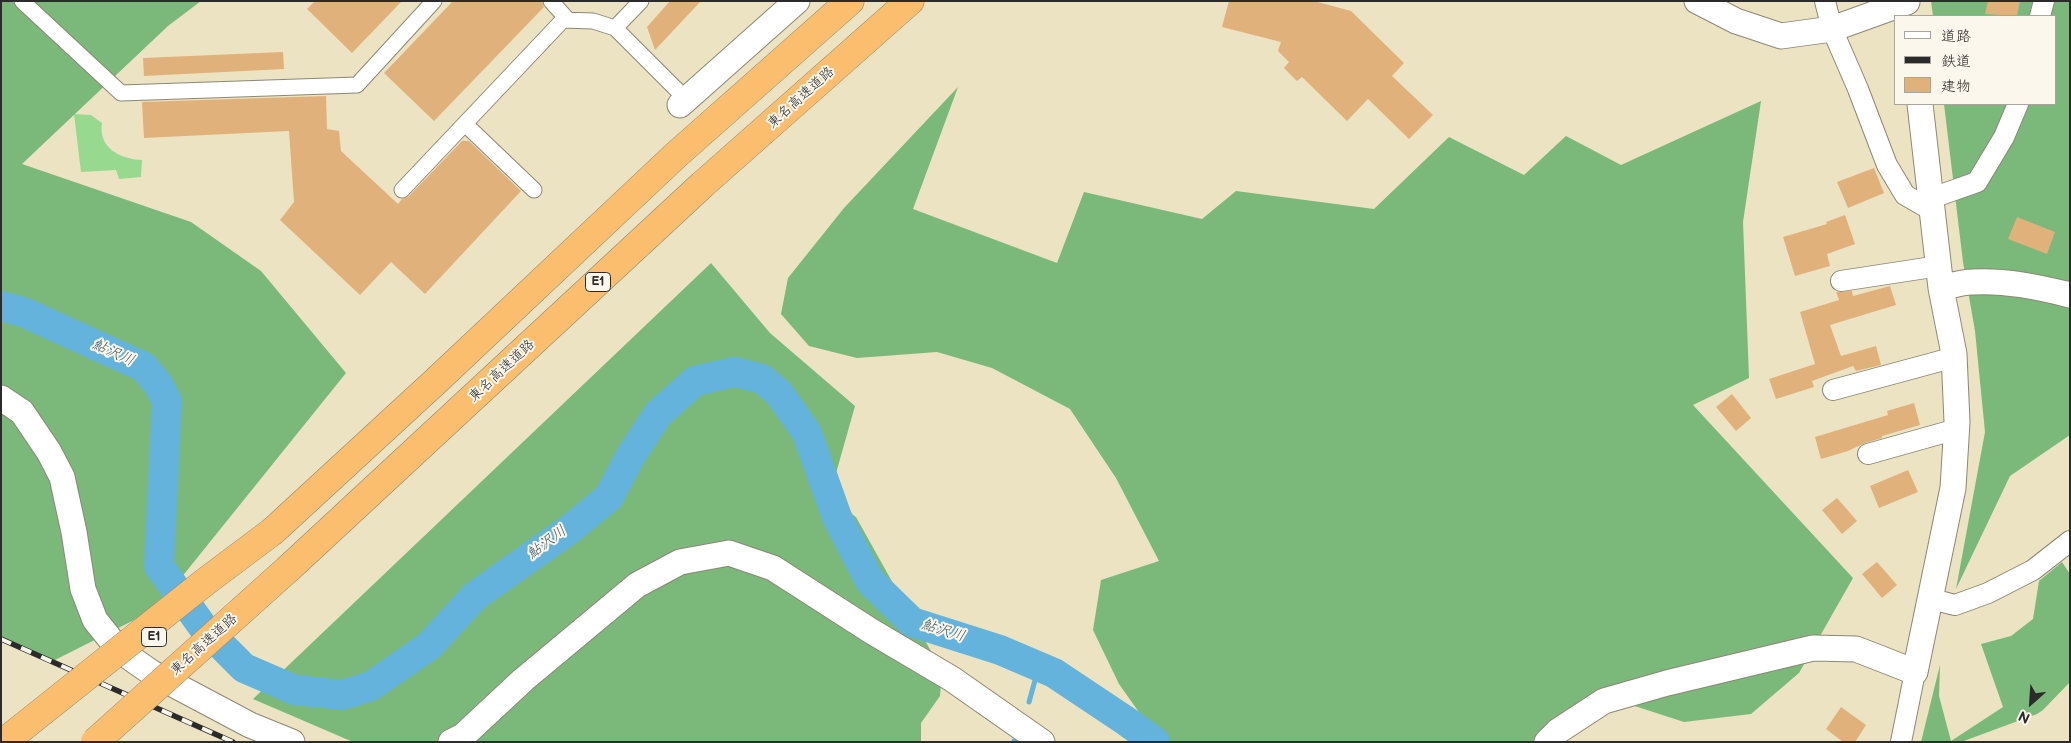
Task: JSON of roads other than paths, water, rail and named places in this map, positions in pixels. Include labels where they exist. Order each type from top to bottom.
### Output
[{"type":"highway","name":"E1","points":[[34,742],[273,531],[436,381],[676,155],[850,1]]},
{"type":"highway","name":"東名高速道路","points":[[95,742],[290,568],[702,185],[910,1]]},
{"type":"highway","points":[[4,742],[205,582],[273,531]]},
{"type":"street","points":[[22,1],[122,93],[357,85],[434,1]]},
{"type":"street","points":[[550,1],[568,20]]},
{"type":"street","points":[[615,28],[641,1]]},
{"type":"street","points":[[402,190],[563,20],[593,21],[615,28],[678,98],[797,1]]},
{"type":"street","points":[[1697,1],[1736,21],[1781,36],[1832,29],[1907,1],[1909,15]]},
{"type":"street","points":[[1825,1],[1832,29],[1858,89],[1887,165],[1905,195],[1933,205],[1977,182],[2004,137],[2018,105]]},
{"type":"street","points":[[2040,15],[2044,1]]},
{"type":"street","points":[[1901,742],[1952,488],[1957,429],[1955,357],[1940,277],[1920,105]]},
{"type":"street","points":[[465,124],[534,190]]},
{"type":"street","points":[[1841,281],[1940,277],[1971,282],[1999,282],[2070,295]]},
{"type":"street","points":[[1833,390],[1955,357]]},
{"type":"street","points":[[1,398],[22,412],[49,452],[62,476],[74,532],[83,589],[95,620],[119,650],[152,673],[250,725],[292,742]]},
{"type":"street","points":[[1868,454],[1957,429]]},
{"type":"street","points":[[1931,599],[1955,605],[1988,594],[2033,570],[2070,542]]},
{"type":"street","points":[[452,742],[463,736],[523,680],[637,585],[680,562],[729,554],[773,568],[871,631],[952,679],[1042,742]]},
{"type":"street","points":[[1548,742],[1558,731],[1604,702],[1667,683],[1813,648],[1856,649],[1915,672]]},
{"type":"waterway","name":"鮎沢川","points":[[1,306],[23,312],[144,367],[158,384],[167,401],[159,566],[203,627],[244,668],[295,690],[343,695],[371,686],[429,646],[475,596],[570,529],[609,497],[630,457],[658,414],[695,381],[735,372],[762,379],[779,393],[807,433],[837,517],[870,581],[912,622],[1000,650],[1054,673],[1155,742]]},
{"type":"waterway","points":[[1029,702],[1039,666]]},
{"type":"railway","points":[[1,639],[233,742]]}]
